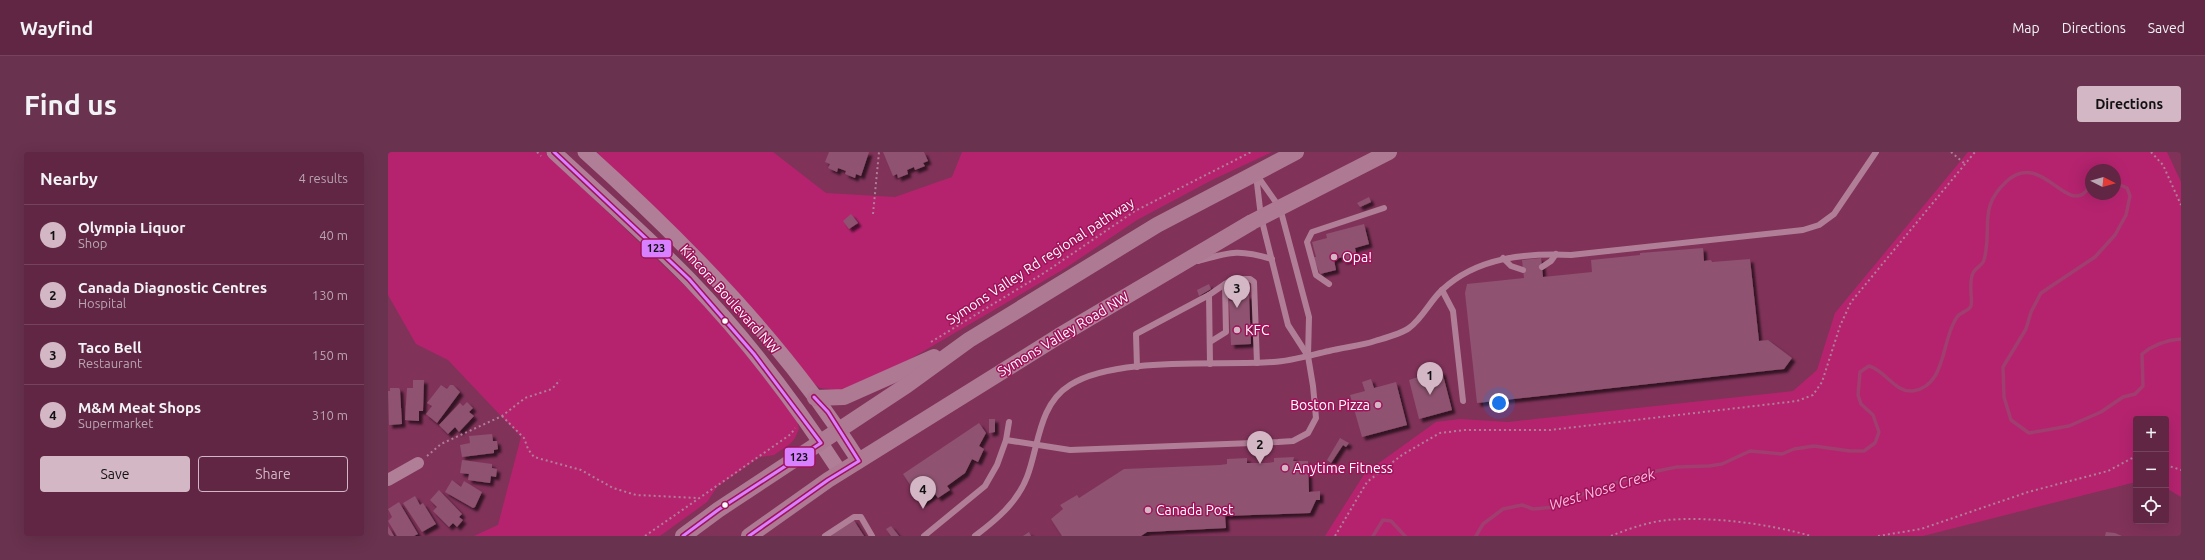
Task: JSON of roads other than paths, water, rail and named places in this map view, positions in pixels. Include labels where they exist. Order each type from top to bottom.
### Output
[{"type":"main road","points":[[683,536],[718,510],[821,443],[969,340],[1157,225],[1296,152]]},
{"type":"main road","name":"Symons Valley Road NW","points":[[749,536],[840,472],[1059,336],[1260,218],[1389,152]]},
{"type":"main road","points":[[815,398],[844,397],[969,340]]},
{"type":"street","name":"Kincora Boulevard NW","points":[[585,152],[665,228],[731,295],[840,430],[859,461]]},
{"type":"street","name":"Kincora Boulevard NW","points":[[548,154],[689,279],[754,354],[821,443],[840,472]]},
{"type":"street","points":[[388,480],[418,463]]},
{"type":"lane","points":[[975,536],[999,517],[1014,501],[1026,478],[1037,444],[1042,421],[1052,401],[1069,385],[1103,371],[1138,367],[1276,362],[1375,341],[1409,328],[1442,290],[1456,278],[1504,258],[1539,254],[1571,255],[1803,230],[1820,224],[1834,214],[1876,152]]},
{"type":"lane","points":[[1006,440],[1070,450],[1293,441],[1308,433],[1316,418],[1308,356],[1309,317],[1280,208],[1256,173]]},
{"type":"lane","points":[[1256,173],[1260,218],[1272,259],[1288,326],[1308,356]]},
{"type":"lane","points":[[1329,284],[1316,275],[1307,242],[1312,232],[1384,208]]},
{"type":"lane","points":[[1176,267],[1232,252],[1250,253],[1272,259]]},
{"type":"lane","points":[[1542,267],[1551,261],[1556,254]]},
{"type":"lane","points":[[1504,258],[1511,266],[1523,270]]},
{"type":"lane","points":[[1138,367],[1136,334],[1209,295],[1233,279],[1250,279],[1254,282],[1257,363]]},
{"type":"lane","points":[[1210,342],[1226,332],[1225,284]]},
{"type":"lane","points":[[1442,290],[1453,311],[1463,401]]},
{"type":"lane","points":[[1209,295],[1210,364]]},
{"type":"lane","points":[[924,536],[985,486],[997,465],[1006,440],[1009,422]]},
{"type":"lane","points":[[825,536],[854,517],[861,517],[872,536]]},
{"type":"waterway","name":"West Nose Creek","points":[[1476,536],[1483,524],[1503,509],[1522,505],[1533,509],[1555,507],[1564,501],[1586,493],[1636,476],[1657,471],[1677,467],[1722,464],[1750,451],[1782,454],[1794,449],[1814,446],[1850,451],[1864,451],[1875,443],[1879,432],[1873,415],[1861,404],[1858,395],[1860,372],[1869,366],[1875,368],[1895,385],[1907,391],[1913,391],[1924,387],[1932,380],[1938,371],[1952,326],[1958,315],[1968,310],[1971,306],[1972,277],[1974,271],[1984,260],[1989,209],[1992,200],[1998,191],[2007,181],[2019,174],[2030,173],[2040,176],[2067,193],[2075,196],[2085,192]]},
{"type":"waterway","name":"West Nose Creek","points":[[2121,186],[2127,188],[2130,196],[2126,215],[2115,235],[2095,257],[2041,293],[2031,312],[2026,329],[2003,367],[2004,397],[2011,420],[2029,433],[2069,426],[2101,412],[2123,397],[2135,394],[2143,386],[2142,354],[2160,344],[2171,340],[2181,339]]},
{"type":"waterway","name":"West Nose Creek","points":[[1373,536],[1383,520],[1391,521],[1405,536]]},
{"type":"place","name":"Opa!","points":[[1334,257]]},
{"type":"place","name":"Taco Bell","points":[[1237,308]]},
{"type":"place","name":"KFC","points":[[1237,330]]},
{"type":"place","name":"Olympia Liquor","points":[[1430,395]]},
{"type":"place","name":"Boston Pizza","points":[[1378,405]]},
{"type":"place","name":"Canada Diagnostic Centres","points":[[1260,464]]},
{"type":"place","name":"Anytime Fitness","points":[[1285,468]]},
{"type":"place","name":"M&M Meat Shops","points":[[923,509]]},
{"type":"place","name":"Canada Post","points":[[1148,510]]}]
